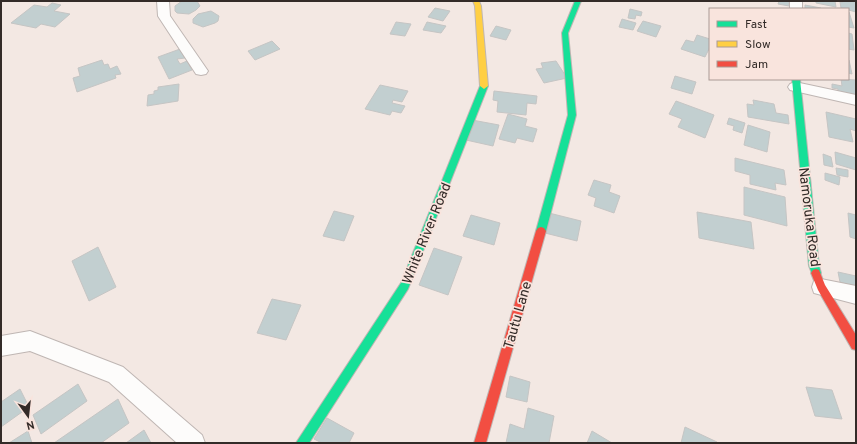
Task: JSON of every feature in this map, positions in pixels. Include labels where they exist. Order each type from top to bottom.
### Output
[{"type":"street","points":[[163,1],[164,16],[201,71]]},
{"type":"street","name":"White River Road","points":[[302,443],[405,286],[485,84],[478,6],[476,1]]},
{"type":"street","name":"Tautu Lane","points":[[480,443],[554,186],[572,115],[565,33],[578,1]]},
{"type":"street","points":[[796,83],[856,100]]},
{"type":"street","name":"Namoruka Road","points":[[796,83],[813,256],[821,287],[856,345]]},
{"type":"street","points":[[821,287],[856,296]]},
{"type":"street","points":[[1,346],[30,340],[116,374],[194,443]]},
{"type":"building","points":[[182,1],[197,1],[200,6],[189,14],[177,13],[175,11],[175,6]]},
{"type":"building","points":[[779,1],[789,1],[789,6],[778,4]]},
{"type":"building","points":[[816,1],[835,1],[836,7],[816,3]]},
{"type":"building","points":[[856,1],[856,12],[849,10],[849,8],[841,8],[840,2]]},
{"type":"building","points":[[52,3],[61,5],[54,11],[70,14],[55,27],[41,24],[36,28],[11,23],[34,5],[47,7]]},
{"type":"building","points":[[805,5],[821,8],[805,8]]},
{"type":"building","points":[[435,8],[450,11],[443,21],[428,17]]},
{"type":"building","points":[[630,9],[642,12],[641,16],[636,15],[635,19],[628,18]]},
{"type":"building","points":[[211,11],[219,16],[218,21],[203,27],[193,23],[193,19],[198,14]]},
{"type":"building","points":[[849,12],[854,28],[849,27]]},
{"type":"building","points":[[622,19],[636,23],[633,30],[619,27]]},
{"type":"building","points":[[643,21],[661,26],[656,37],[637,31]]},
{"type":"building","points":[[396,22],[411,24],[405,36],[390,34]]},
{"type":"building","points":[[427,22],[446,26],[441,33],[423,30]]},
{"type":"building","points":[[496,26],[511,30],[506,40],[490,36]]},
{"type":"building","points":[[849,33],[852,34],[854,50],[849,49]]},
{"type":"building","points":[[697,35],[709,39],[709,49],[705,57],[681,49],[686,40],[694,42]]},
{"type":"building","points":[[272,41],[280,49],[255,60],[248,51]]},
{"type":"building","points":[[180,49],[185,58],[177,59],[180,64],[187,61],[192,70],[169,79],[158,57]]},
{"type":"building","points":[[102,60],[104,65],[108,64],[110,69],[117,66],[121,74],[115,75],[116,78],[77,92],[73,78],[80,76],[78,68]]},
{"type":"building","points":[[849,60],[852,74],[849,73]]},
{"type":"building","points":[[556,61],[567,78],[544,83],[536,69],[543,68],[541,63]]},
{"type":"building","points":[[675,76],[696,82],[692,94],[671,88]]},
{"type":"building","points":[[841,80],[856,80],[856,96],[838,92],[838,89],[832,88],[832,84],[842,86]]},
{"type":"building","points":[[179,84],[178,101],[147,106],[148,95],[154,94],[154,91],[158,90],[158,87]]},
{"type":"building","points":[[380,85],[408,91],[402,102],[393,100],[392,103],[405,106],[401,113],[392,111],[390,115],[365,109]]},
{"type":"building","points":[[494,91],[537,96],[536,104],[527,103],[526,115],[497,112],[498,101],[493,100]]},
{"type":"building","points":[[753,100],[774,104],[776,113],[788,115],[789,124],[748,117],[747,104],[754,105]]},
{"type":"building","points":[[676,101],[714,115],[705,138],[678,127],[682,119],[669,114]]},
{"type":"building","points":[[826,112],[856,119],[856,131],[850,129],[853,142],[829,137]]},
{"type":"building","points":[[508,114],[527,119],[525,126],[537,129],[533,142],[517,138],[515,143],[499,139]]},
{"type":"building","points":[[729,118],[745,123],[742,133],[733,130],[734,126],[727,124]]},
{"type":"building","points":[[472,120],[499,125],[493,146],[466,140]]},
{"type":"building","points":[[748,125],[770,132],[767,152],[744,145]]},
{"type":"building","points":[[835,152],[856,158],[856,170],[836,164]]},
{"type":"building","points":[[823,154],[831,157],[833,167],[824,165]]},
{"type":"building","points":[[735,158],[784,170],[786,185],[775,183],[776,190],[750,184],[750,175],[735,171]]},
{"type":"building","points":[[836,168],[848,170],[848,177],[837,175]]},
{"type":"building","points":[[825,173],[840,177],[839,185],[825,180]]},
{"type":"building","points":[[594,180],[611,185],[609,192],[620,196],[614,213],[594,206],[596,198],[588,195]]},
{"type":"building","points":[[744,187],[785,197],[787,226],[744,215]]},
{"type":"building","points":[[334,211],[354,216],[344,241],[323,236]]},
{"type":"building","points":[[697,212],[751,222],[754,249],[699,238]]},
{"type":"building","points":[[549,213],[581,221],[577,241],[545,233]]},
{"type":"building","points":[[848,213],[856,215],[856,239],[850,237]]},
{"type":"building","points":[[471,215],[500,223],[494,245],[463,236]]},
{"type":"building","points":[[98,247],[116,287],[89,301],[72,261]]},
{"type":"building","points":[[434,248],[462,257],[448,295],[419,285]]},
{"type":"building","points":[[838,272],[856,276],[856,299],[852,286],[840,282]]},
{"type":"building","points":[[272,299],[301,305],[286,340],[257,333]]},
{"type":"building","points":[[510,376],[530,382],[527,402],[506,397]]},
{"type":"building","points":[[78,384],[87,401],[41,434],[33,415]]},
{"type":"building","points":[[806,387],[832,390],[842,419],[815,416]]},
{"type":"building","points":[[20,389],[29,407],[1,427],[1,402]]},
{"type":"building","points":[[118,399],[129,423],[101,443],[54,443]]},
{"type":"building","points":[[528,408],[554,416],[549,443],[506,443],[510,424],[524,429]]},
{"type":"building","points":[[327,418],[354,433],[349,443],[322,443],[314,439]]},
{"type":"building","points":[[685,427],[717,442],[717,443],[681,443]]},
{"type":"building","points":[[144,430],[151,443],[126,443]]},
{"type":"building","points":[[28,431],[32,443],[9,443]]},
{"type":"building","points":[[592,431],[612,443],[587,443]]},
{"type":"traffic: fast","points":[[541,231],[572,115],[565,33],[578,1]]},
{"type":"traffic: fast","points":[[796,80],[814,266],[816,273]]},
{"type":"traffic: fast","points":[[302,443],[405,286],[484,86]]},
{"type":"traffic: slow","points":[[476,1],[478,6],[484,86]]},
{"type":"traffic: jam","points":[[480,443],[541,231]]},
{"type":"traffic: jam","points":[[816,273],[821,287],[856,345]]}]
